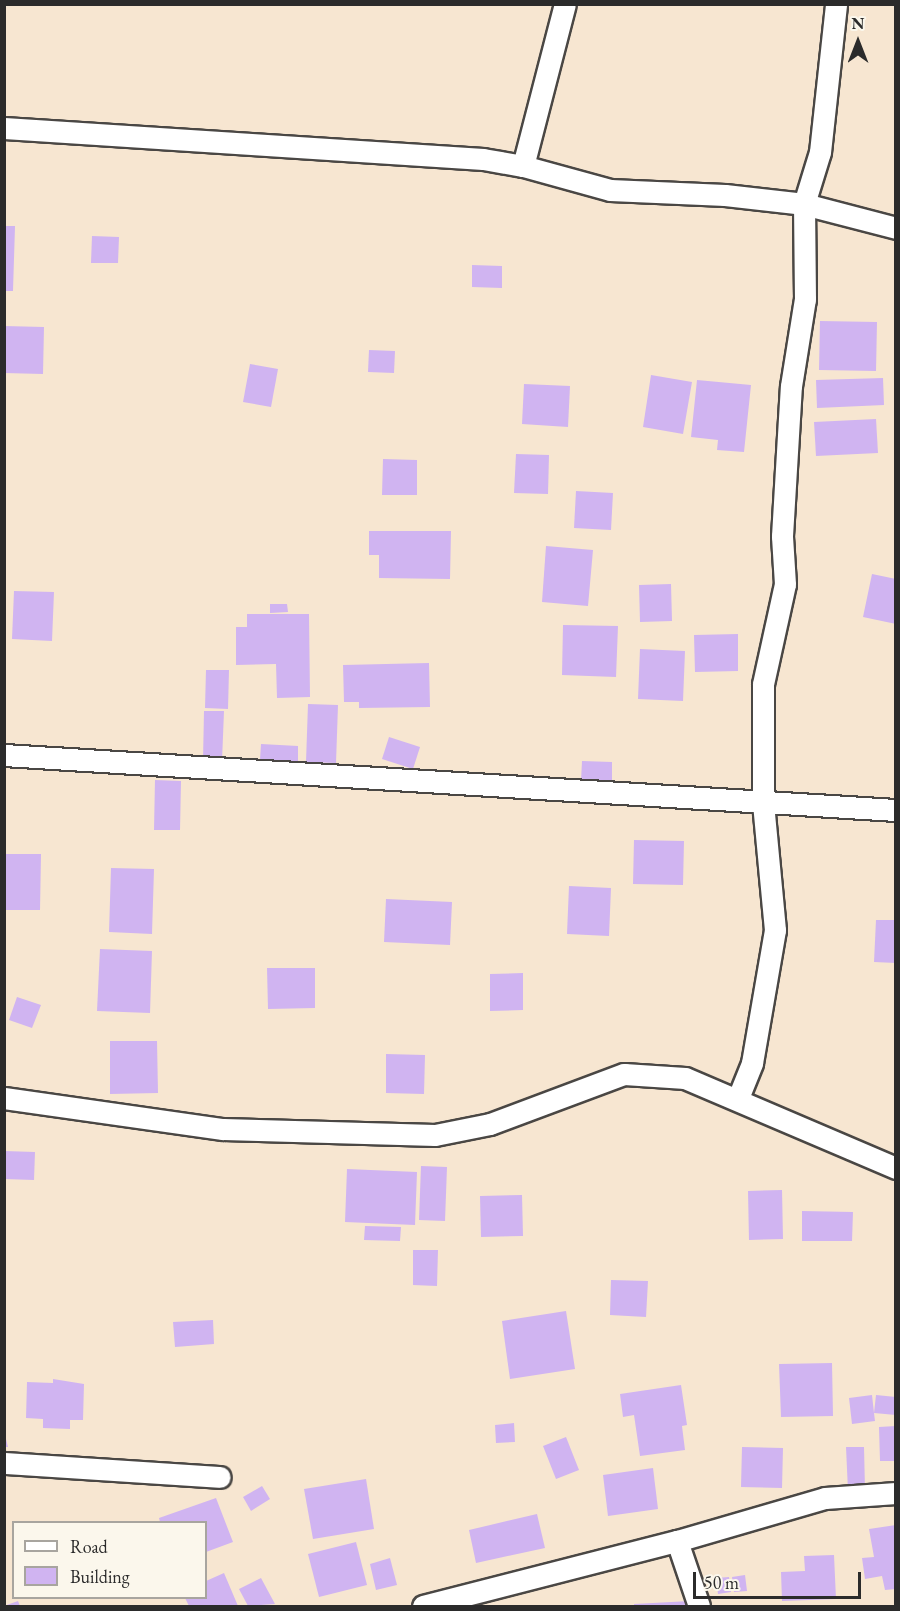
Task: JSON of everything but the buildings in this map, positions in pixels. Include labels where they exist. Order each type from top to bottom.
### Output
[{"type":"street","points":[[523,166],[565,4]]},
{"type":"street","points":[[738,1098],[752,1063],[775,930],[763,803],[764,684],[785,584],[782,536],[790,386],[805,299],[804,204],[820,152],[836,4]]},
{"type":"street","points":[[4,128],[483,159],[523,166],[610,190],[725,195],[804,204],[896,228]]},
{"type":"street","points":[[4,755],[896,810]]},
{"type":"street","points":[[4,1098],[223,1129],[435,1135],[490,1124],[624,1074],[685,1078],[738,1098],[896,1168]]},
{"type":"street","points":[[4,1463],[220,1477]]},
{"type":"street","points":[[423,1606],[677,1541],[825,1498],[896,1493]]},
{"type":"street","points":[[677,1541],[699,1606]]}]
